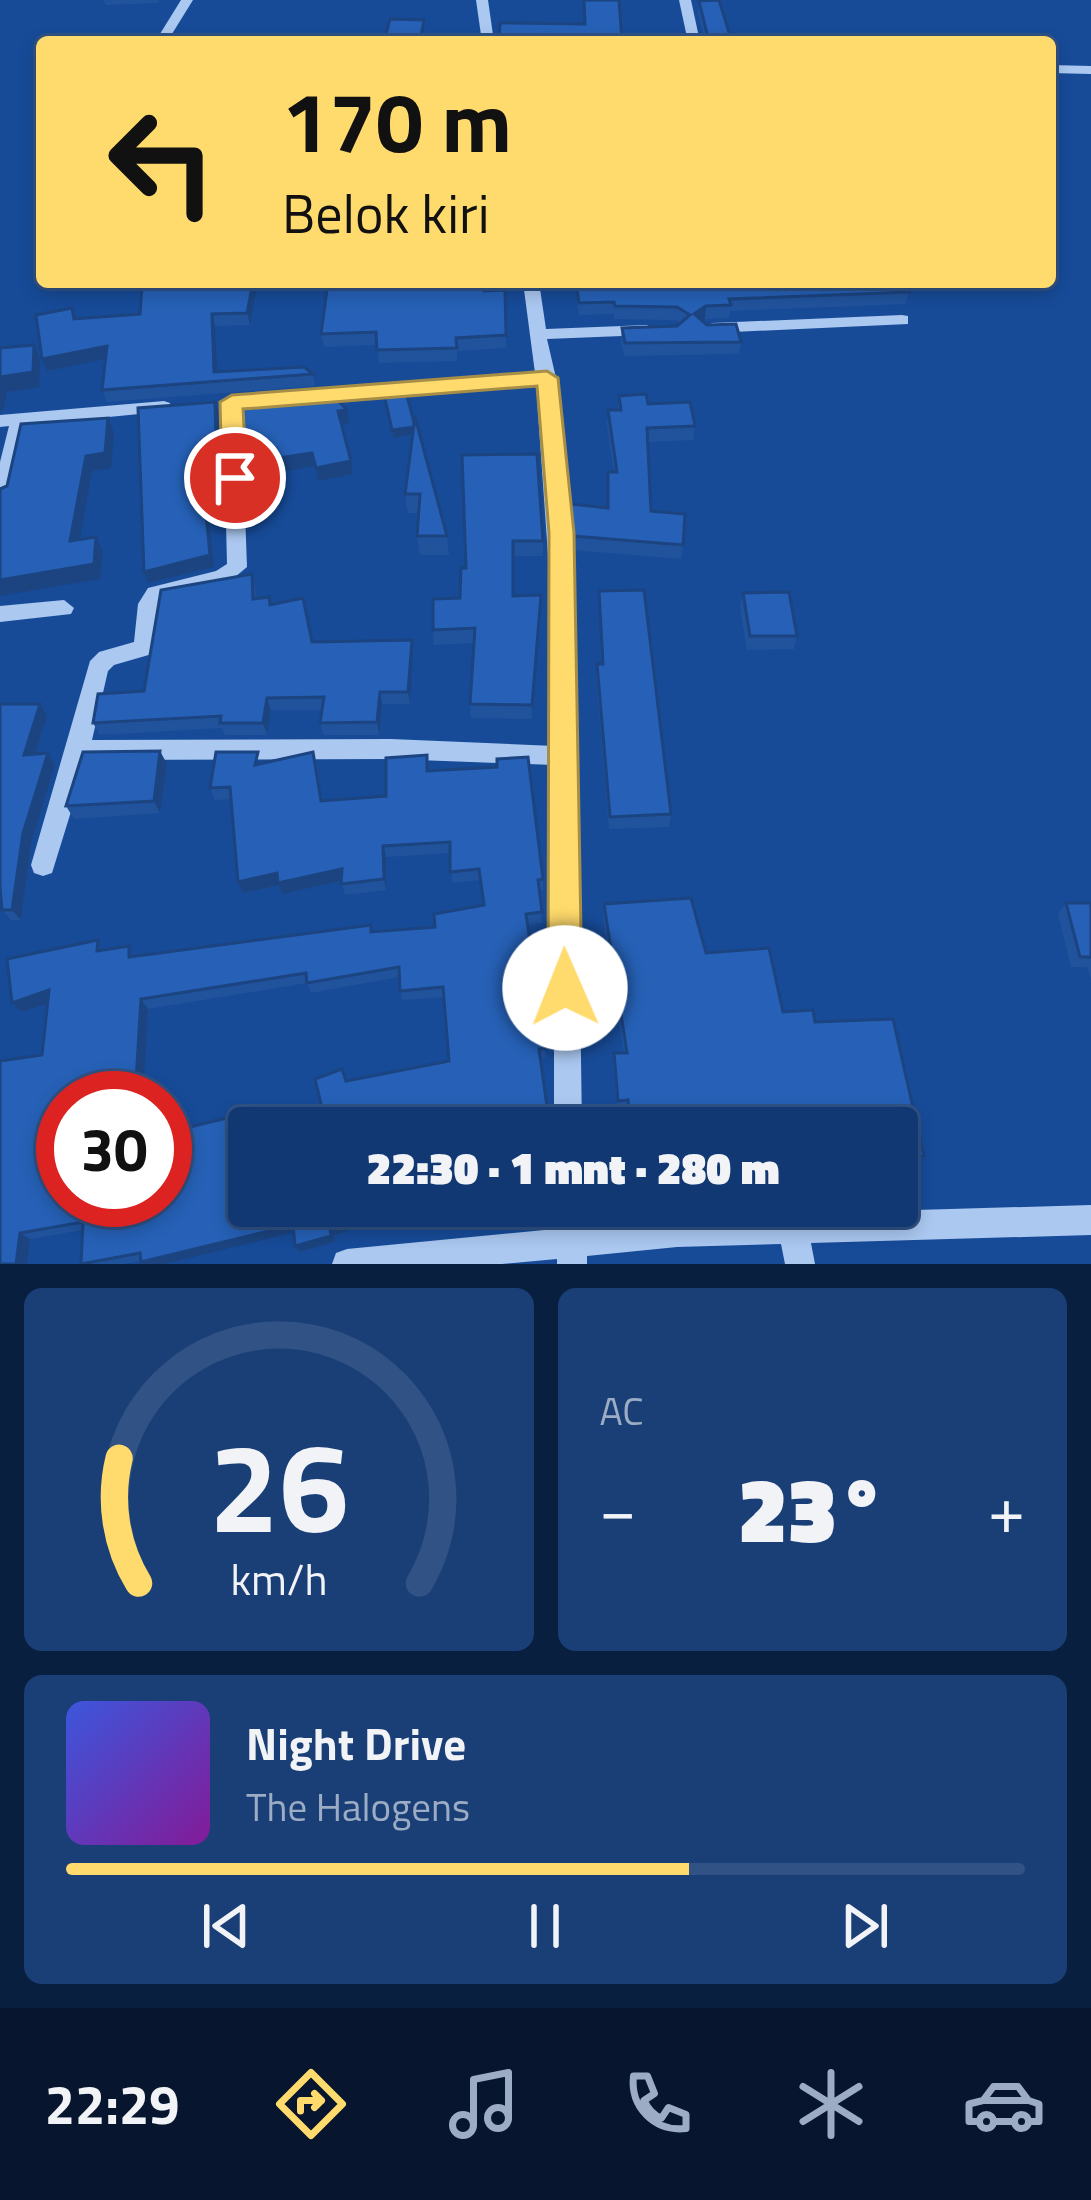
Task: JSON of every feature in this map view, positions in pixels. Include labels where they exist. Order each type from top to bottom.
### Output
[{"type":"street","points":[[165,36],[187,0]]},
{"type":"street","points":[[482,0],[487,36]]},
{"type":"street","points":[[685,0],[693,36]]},
{"type":"street","points":[[1056,70],[1091,70]]},
{"type":"street","points":[[532,288],[547,378],[562,533],[568,1107]]},
{"type":"street","points":[[705,328],[902,320]]},
{"type":"street","points":[[539,334],[676,329]]},
{"type":"street","points":[[277,399],[547,378]]},
{"type":"street","points":[[43,865],[98,667],[107,658],[144,648],[148,604],[155,593],[221,577],[237,567],[231,402]]},
{"type":"street","points":[[0,500],[10,420],[184,406]]},
{"type":"street","points":[[0,614],[64,608]]},
{"type":"street","points":[[78,750],[391,749],[561,756]]},
{"type":"street","points":[[347,1264],[571,1252],[793,1228],[1091,1220]]},
{"type":"street","points":[[793,1228],[800,1264]]},
{"type":"building","points":[[584,0],[619,0],[622,36],[499,36],[500,23],[585,24]]},
{"type":"building","points":[[719,0],[730,36],[708,36],[699,1]]},
{"type":"building","points":[[390,19],[424,20],[421,36],[386,36]]},
{"type":"building","points":[[142,288],[252,288],[247,313],[212,314],[214,372],[304,367],[313,374],[102,390],[107,346],[42,359],[36,315],[72,308],[74,319],[140,314]]},
{"type":"building","points":[[327,288],[505,290],[506,335],[456,338],[457,348],[377,350],[376,332],[321,334]]},
{"type":"building","points":[[577,288],[907,288],[909,292],[729,299],[731,305],[706,306],[694,314],[707,325],[736,324],[741,342],[625,343],[622,328],[677,326],[690,315],[677,307],[579,303]]},
{"type":"building","points":[[34,345],[33,372],[0,377],[0,348]]},
{"type":"building","points":[[330,392],[347,410],[338,411],[351,461],[316,468],[312,453],[253,462],[254,472],[245,474],[242,399]]},
{"type":"building","points":[[406,392],[414,427],[392,430],[384,394]]},
{"type":"building","points":[[646,394],[648,404],[690,402],[695,426],[647,428],[651,511],[685,514],[683,545],[573,536],[571,504],[608,508],[608,472],[617,472],[608,410],[621,410],[619,396]]},
{"type":"building","points":[[215,402],[217,480],[203,482],[210,555],[144,572],[138,408]]},
{"type":"building","points":[[415,417],[447,536],[417,536],[420,494],[405,494]]},
{"type":"building","points":[[108,418],[105,453],[86,456],[70,541],[96,537],[94,564],[0,580],[0,489],[7,486],[21,424]]},
{"type":"building","points":[[537,454],[543,541],[513,541],[513,596],[541,595],[532,705],[470,704],[475,628],[433,630],[433,599],[460,598],[461,568],[466,568],[462,455]]},
{"type":"building","points":[[252,574],[253,599],[269,597],[270,605],[303,598],[312,642],[412,640],[408,692],[380,692],[377,722],[320,723],[324,697],[267,698],[263,723],[220,723],[221,716],[93,723],[98,694],[144,691],[161,590]]},
{"type":"building","points":[[644,590],[671,814],[610,817],[597,664],[603,664],[599,591]]},
{"type":"building","points":[[789,592],[797,636],[750,636],[743,593]]},
{"type":"building","points":[[0,704],[40,704],[24,755],[48,753],[23,833],[12,910],[2,910],[0,886]]},
{"type":"building","points":[[160,751],[154,801],[66,806],[83,752]]},
{"type":"building","points":[[216,752],[258,752],[255,765],[313,752],[321,801],[386,796],[386,758],[427,755],[427,771],[497,767],[497,759],[528,757],[543,879],[538,880],[542,912],[526,914],[546,1048],[539,1049],[547,1107],[322,1107],[315,1079],[342,1069],[346,1081],[449,1061],[443,987],[400,991],[399,967],[307,983],[306,973],[141,999],[137,1071],[36,1071],[36,1227],[54,1227],[20,1233],[16,1264],[0,1264],[0,1061],[42,1055],[49,990],[12,1003],[7,959],[98,940],[97,951],[129,946],[129,957],[371,925],[371,932],[435,927],[434,914],[484,905],[479,869],[450,872],[450,842],[383,846],[384,879],[341,884],[342,869],[278,883],[277,873],[238,882],[230,787],[210,788]]},
{"type":"building","points":[[691,898],[706,953],[769,948],[783,1012],[813,1010],[815,1022],[893,1019],[913,1107],[629,1107],[628,1100],[618,1101],[614,1053],[627,1053],[604,904]]},
{"type":"building","points":[[1066,903],[1091,903],[1091,957],[1080,957]]},
{"type":"building","points":[[228,1118],[228,1227],[285,1227],[141,1262],[140,1253],[81,1264],[83,1227],[192,1227],[192,1126]]},
{"type":"building","points":[[293,1227],[333,1227],[331,1236],[295,1246]]},
{"type":"route","points":[[235,478],[232,402],[547,378],[562,533],[565,988]]}]
